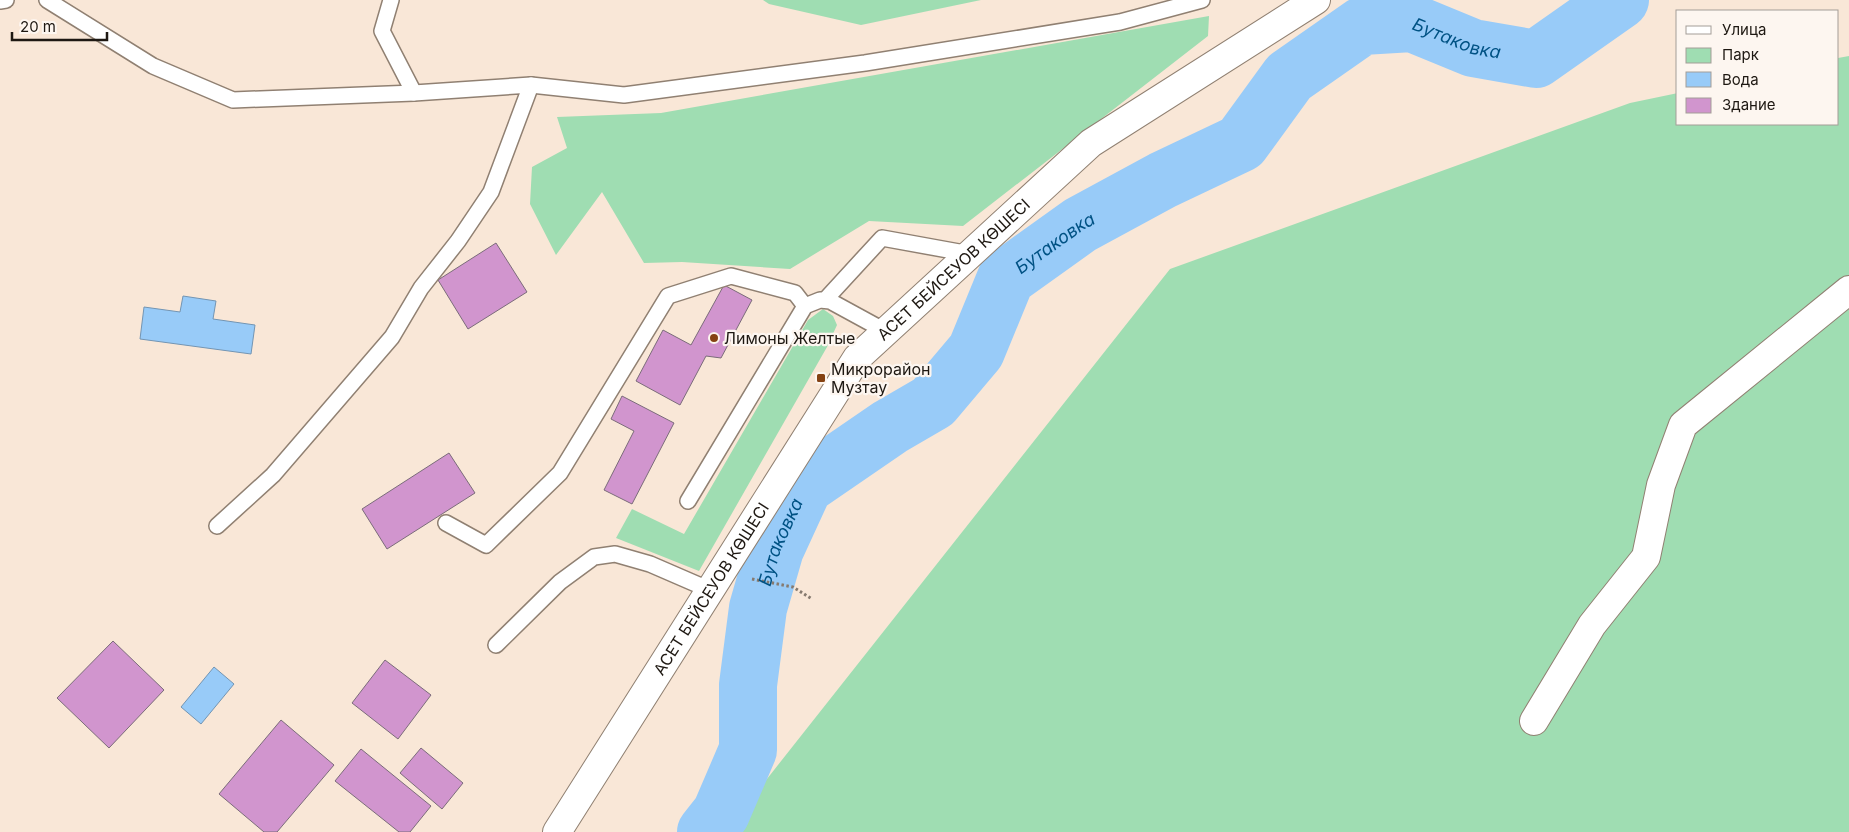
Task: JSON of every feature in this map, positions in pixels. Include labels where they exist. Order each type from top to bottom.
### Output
[{"type":"street","name":"АСЕТ БЕЙСЕУОВ КӨШЕСІ","points":[[557,832],[857,358],[1091,143],[1316,0]]},
{"type":"street","points":[[1534,721],[1592,625],[1646,557],[1661,485],[1683,425],[1849,290]]},
{"type":"lane","points":[[0,1],[6,0]]},
{"type":"lane","points":[[47,0],[153,66],[233,100],[414,93],[531,85],[624,94],[865,63],[1120,22],[1202,0]]},
{"type":"lane","points":[[391,0],[382,31],[414,93]]},
{"type":"lane","points":[[218,526],[273,475],[392,337],[421,288],[458,241],[491,192],[531,85]]},
{"type":"lane","points":[[825,300],[882,238],[970,254]]},
{"type":"lane","points":[[446,523],[486,545],[560,473],[668,296],[730,276],[795,293],[805,306]]},
{"type":"lane","points":[[688,500],[805,306],[820,300],[830,301],[885,331]]},
{"type":"lane","points":[[496,645],[560,582],[594,557],[615,554],[650,564],[710,590]]},
{"type":"path","points":[[746,578],[793,587],[812,598]]},
{"type":"green space","points":[[763,0],[981,0],[861,25],[769,4]]},
{"type":"green space","points":[[1209,16],[1208,36],[963,226],[869,221],[790,269],[682,262],[644,263],[602,192],[556,255],[530,204],[532,167],[567,148],[557,117],[661,113]]},
{"type":"green space","points":[[1849,56],[1849,832],[725,832],[1170,269],[1630,103],[1676,93],[1676,125],[1839,125],[1839,58]]},
{"type":"green space","points":[[823,309],[833,316],[837,325],[827,347],[699,571],[616,538],[632,509],[684,534],[808,320]]},
{"type":"water","points":[[183,296],[216,301],[213,319],[255,325],[251,354],[140,339],[144,307],[180,312]]},
{"type":"water","points":[[214,667],[234,684],[201,724],[181,707]]},
{"type":"building","points":[[496,243],[527,292],[468,329],[438,280]]},
{"type":"building","name":"Лимоны Желтые","points":[[724,285],[752,300],[721,358],[706,356],[680,405],[636,381],[663,330],[691,345]]},
{"type":"building","points":[[622,396],[674,423],[632,504],[604,490],[634,431],[611,419]]},
{"type":"building","points":[[449,453],[475,493],[387,549],[362,509]]},
{"type":"building","points":[[113,641],[164,690],[109,748],[57,698]]},
{"type":"building","points":[[385,660],[431,695],[398,739],[352,703]]},
{"type":"building","points":[[281,720],[334,765],[277,832],[264,832],[219,794]]},
{"type":"building","points":[[421,748],[463,783],[442,809],[400,773]]},
{"type":"building","points":[[361,749],[431,806],[410,832],[399,832],[335,781]]},
{"type":"waterway","name":"Бутаковка","points":[[706,832],[721,813],[748,750],[748,685],[758,608],[775,549],[804,486],[890,427],[933,402],[976,351],[1006,278],[1080,225],[1163,180],[1241,143],[1289,77],[1362,26],[1412,23],[1473,48],[1536,59],[1620,0]]},
{"type":"place","name":"Лимоны Желтые","points":[[714,338]]},
{"type":"place","name":"Микрорайон Музтау","points":[[821,378]]}]
